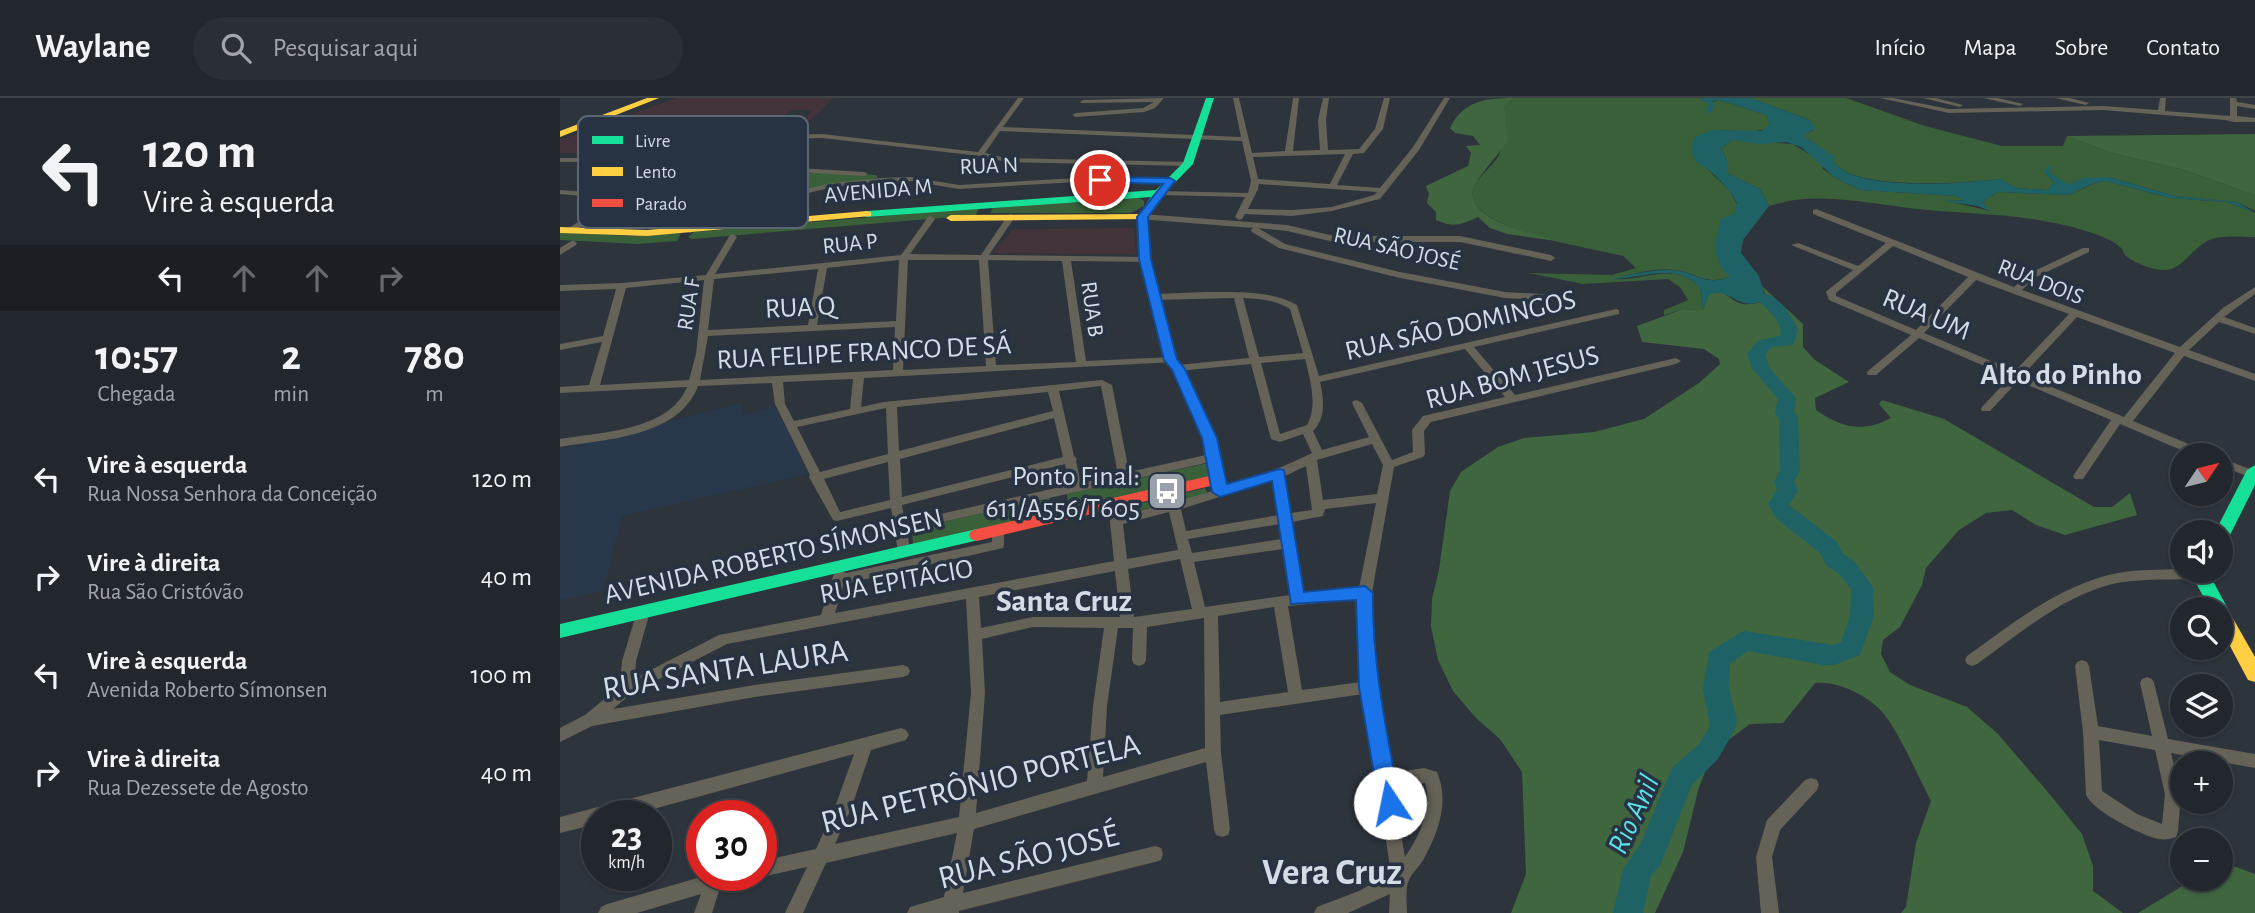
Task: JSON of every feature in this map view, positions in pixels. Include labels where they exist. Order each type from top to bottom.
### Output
[{"type":"street","points":[[592,116],[641,98]]},
{"type":"street","points":[[608,116],[655,98]]},
{"type":"street","points":[[980,154],[1021,98]]},
{"type":"street","points":[[1210,98],[1199,138],[1188,164],[1154,201],[1145,259],[1175,364],[1203,421],[1215,457],[1219,486]]},
{"type":"street","points":[[1234,226],[1255,181],[1237,98]]},
{"type":"street","points":[[1289,152],[1296,98]]},
{"type":"street","points":[[1324,151],[1322,120],[1326,98]]},
{"type":"street","points":[[1248,155],[1364,150],[1379,129],[1387,98]]},
{"type":"street","points":[[1242,211],[1292,213],[1332,209],[1377,197],[1380,190],[1405,163],[1447,98]]},
{"type":"street","points":[[1926,98],[1960,105]]},
{"type":"street","points":[[1986,98],[2028,105]]},
{"type":"street","points":[[2058,98],[2234,120],[2255,120]]},
{"type":"street","points":[[2162,110],[2163,98]]},
{"type":"street","points":[[1063,132],[1083,100],[1160,99]]},
{"type":"street","points":[[1076,115],[1144,110],[1160,99]]},
{"type":"street","points":[[1889,99],[1960,105],[2096,102]]},
{"type":"street","points":[[2234,120],[2233,100],[2255,107]]},
{"type":"street","points":[[560,128],[578,121]]},
{"type":"street","points":[[560,134],[578,127]]},
{"type":"street","points":[[998,129],[1244,139]]},
{"type":"street","points":[[808,136],[980,154],[997,159],[1188,164]]},
{"type":"street","points":[[1332,187],[1350,152]]},
{"type":"street","points":[[560,160],[578,160]]},
{"type":"street","points":[[1077,180],[1086,163]]},
{"type":"street","points":[[808,171],[878,174],[880,180]]},
{"type":"street","name":"RUA N","points":[[808,191],[833,185],[880,180],[911,179],[959,187],[1077,180],[1154,201]]},
{"type":"street","points":[[1255,181],[1380,190]]},
{"type":"street","points":[[1045,200],[1052,182]]},
{"type":"street","name":"RUA N","points":[[560,192],[578,193]]},
{"type":"street","name":"AVENIDA M","points":[[687,236],[733,237],[930,219],[1045,200],[1126,195],[1154,201]]},
{"type":"street","points":[[1154,201],[1250,195]]},
{"type":"street","points":[[1154,201],[1234,226],[1287,228],[1334,239],[1460,239],[1551,258]]},
{"type":"street","name":"AVENIDA M","points":[[808,221],[978,210],[1011,217],[1122,217],[1154,201]]},
{"type":"street","name":"RUA DOIS","points":[[1816,212],[1890,244],[2074,314],[2255,378]]},
{"type":"street","points":[[991,368],[983,258],[1011,217]]},
{"type":"street","points":[[898,373],[904,257],[930,219]]},
{"type":"street","points":[[564,240],[580,228]]},
{"type":"street","points":[[687,236],[694,228]]},
{"type":"street","name":"AVENIDA M","points":[[564,240],[636,246],[730,228]]},
{"type":"street","name":"RUA SÃO JOSÉ","points":[[1248,228],[1263,232],[1282,246],[1400,275],[1505,295],[1542,297]]},
{"type":"street","name":"RUA F","points":[[695,383],[709,276],[733,237]]},
{"type":"street","points":[[1317,254],[1334,239]]},
{"type":"street","points":[[1795,245],[1856,268],[1890,244]]},
{"type":"street","points":[[2015,291],[2033,275],[2086,250]]},
{"type":"street","name":"RUA P","points":[[560,288],[622,286],[904,257],[1145,259]]},
{"type":"street","name":"RUA B","points":[[1066,259],[1081,363]]},
{"type":"street","points":[[812,328],[823,265]]},
{"type":"street","name":"RUA UM","points":[[1856,268],[1831,292],[1832,298],[1837,302],[2174,443]]},
{"type":"street","points":[[1872,373],[1916,336],[1974,276]]},
{"type":"street","points":[[594,388],[622,286]]},
{"type":"street","points":[[2078,476],[2181,352],[2226,310],[2255,290]]},
{"type":"street","points":[[1155,297],[1238,296],[1274,298],[1289,302],[1294,307],[1309,356],[1319,412],[1315,424],[1307,430],[1280,438],[1275,436],[1238,296]]},
{"type":"street","name":"RUA SÃO DOMINGOS","points":[[1314,380],[1616,312]]},
{"type":"street","points":[[1986,409],[2074,314]]},
{"type":"street","points":[[2218,318],[2255,331]]},
{"type":"street","name":"RUA Q","points":[[702,333],[900,324]]},
{"type":"street","points":[[560,347],[607,338]]},
{"type":"street","points":[[1469,347],[1511,398]]},
{"type":"street","name":"RUA FELIPE FRANCO DE SÁ","points":[[560,390],[1081,363],[1175,364],[1309,356]]},
{"type":"street","name":"RUA BOM JESUS","points":[[1389,465],[1419,454],[1418,430],[1427,419],[1676,361]]},
{"type":"street","points":[[855,411],[859,376]]},
{"type":"street","points":[[777,380],[780,404],[837,517],[1071,459]]},
{"type":"street","points":[[560,443],[665,419],[680,409],[695,383]]},
{"type":"street","points":[[792,425],[891,405],[1105,384],[1124,477]]},
{"type":"street","points":[[1053,389],[1076,488]]},
{"type":"street","points":[[1357,403],[1373,440],[1389,465],[1365,593],[1364,631],[1369,687],[1401,877],[1398,913]]},
{"type":"street","points":[[891,405],[896,503],[904,552]]},
{"type":"street","points":[[815,477],[1060,413]]},
{"type":"street","points":[[1181,536],[1317,513],[1320,505],[1315,457],[1307,430]]},
{"type":"street","name":"AVENIDA ROBERTO SÍMONSEN","points":[[560,631],[933,552],[998,530],[1114,503],[1279,474],[1315,457],[1373,440]]},
{"type":"street","points":[[901,527],[1215,457]]},
{"type":"street","points":[[2230,520],[2254,472],[2233,465]]},
{"type":"street","points":[[1279,474],[1297,600]]},
{"type":"street","name":"AVENIDA ROBERTO SÍMONSEN","points":[[1116,521],[1174,507],[1219,486]]},
{"type":"street","points":[[1057,492],[1060,515]]},
{"type":"street","points":[[1320,505],[1383,498]]},
{"type":"street","points":[[1114,503],[1139,660]]},
{"type":"street","points":[[1174,507],[1205,613],[1214,759],[1222,830]]},
{"type":"street","name":"RUA EPITÁCIO","points":[[590,720],[627,689],[724,639],[1048,576],[1289,543]]},
{"type":"street","name":"AVENIDA ROBERTO SÍMONSEN","points":[[840,573],[904,552],[933,552]]},
{"type":"street","points":[[827,618],[840,573]]},
{"type":"street","points":[[1972,660],[2066,596],[2102,582],[2138,575],[2170,574]]},
{"type":"street","points":[[951,909],[967,823],[978,693],[972,592]]},
{"type":"street","points":[[974,635],[1033,622],[1134,624],[1280,601],[1365,593]]},
{"type":"street","points":[[1280,601],[1296,696]]},
{"type":"street","points":[[627,689],[629,661],[643,612]]},
{"type":"street","points":[[1095,785],[1100,706],[1112,624]]},
{"type":"street","points":[[2233,634],[2255,672]]},
{"type":"street","points":[[2082,666],[2091,732],[2094,795],[2153,831],[2164,834],[2170,831],[2173,794],[2147,683]]},
{"type":"street","name":"RUA SANTA LAURA","points":[[563,739],[590,720],[755,691],[903,671]]},
{"type":"street","points":[[1211,710],[1369,687]]},
{"type":"street","points":[[2091,732],[2255,761]]},
{"type":"street","points":[[657,800],[901,735]]},
{"type":"street","points":[[794,913],[824,852],[858,771],[866,743]]},
{"type":"street","name":"RUA PETRÔNIO PORTELA","points":[[777,865],[824,852],[967,823],[1095,785],[1214,759]]},
{"type":"street","points":[[1323,913],[1401,877],[1424,841],[1432,819],[1434,782],[1423,775],[1385,781]]},
{"type":"street","points":[[1770,913],[1764,857],[1773,826],[1811,785]]},
{"type":"street","points":[[560,825],[581,820]]},
{"type":"street","name":"RUA SÃO JOSÉ","points":[[916,913],[951,909],[1155,854]]},
{"type":"street","points":[[607,913],[645,907],[689,891]]},
{"type":"street","points":[[703,913],[711,891]]},
{"type":"shaded area","points":[[676,98],[834,98],[808,122],[807,116],[813,110],[792,110],[783,116],[626,116]]},
{"type":"shaded area","points":[[1700,98],[1750,98],[1810,120],[1816,129],[1805,134],[1805,137],[1835,157],[1833,161],[1844,171],[1863,178],[1912,184],[2001,179],[2016,188],[2048,190],[2054,182],[2043,171],[2053,164],[2049,172],[2068,184],[2084,178],[2108,177],[2175,196],[2237,202],[2255,213],[2227,202],[2170,198],[2106,181],[2094,183],[2069,195],[1998,192],[1982,202],[1992,212],[1978,206],[1944,201],[1964,200],[1956,196],[1860,190],[1834,177],[1801,147],[1787,142],[1759,144],[1733,140],[1721,148],[1728,163],[1727,173],[1760,189],[1769,206],[1743,240],[1741,253],[1759,276],[1766,299],[1749,304],[1717,293],[1709,295],[1703,310],[1700,288],[1680,275],[1657,273],[1610,279],[1663,270],[1680,271],[1713,280],[1730,277],[1717,257],[1716,243],[1721,219],[1734,214],[1737,203],[1719,179],[1695,161],[1691,149],[1695,137],[1712,130],[1761,131],[1770,125],[1766,115],[1719,100],[1712,101],[1715,105],[1709,114],[1706,110],[1709,104]]},
{"type":"shaded area","points":[[578,133],[578,153],[560,153],[560,140]]},
{"type":"shaded area","points":[[1134,228],[1136,254],[993,253],[1013,229]]},
{"type":"shaded area","points":[[742,403],[743,416],[775,406],[808,474],[622,516],[603,591],[560,600],[560,449]]},
{"type":"green space","points":[[1514,98],[1700,98],[1709,104],[1711,111],[1712,102],[1719,100],[1766,115],[1770,125],[1768,129],[1749,132],[1723,130],[1695,161],[1729,190],[1737,204],[1730,277],[1713,280],[1682,271],[1666,270],[1614,279],[1659,274],[1681,275],[1700,288],[1703,310],[1683,309],[1664,315],[1664,310],[1688,300],[1680,287],[1668,279],[1583,284],[1529,273],[1612,275],[1636,268],[1623,256],[1534,235],[1509,226],[1488,216],[1475,204],[1473,190],[1499,155],[1503,137],[1504,107]]},
{"type":"green space","points":[[1514,98],[1504,107],[1508,140],[1475,184],[1474,201],[1481,211],[1507,226],[1563,242],[1507,234],[1490,228],[1478,217],[1457,225],[1447,224],[1436,220],[1436,212],[1427,203],[1429,194],[1426,186],[1468,166],[1471,153],[1466,146],[1480,145],[1473,136],[1455,133],[1450,128],[1455,119],[1468,107],[1484,100]]},
{"type":"green space","points":[[1750,98],[1846,98],[1925,126],[2002,146],[2063,146],[2067,136],[2112,153],[2184,170],[2255,195],[2255,211],[2237,202],[2175,196],[2108,177],[2068,185],[2048,172],[2045,173],[2054,182],[2048,190],[2016,188],[2001,179],[1912,183],[1863,177],[1844,171],[1833,161],[1834,157],[1805,137],[1804,134],[1813,131],[1810,120]]},
{"type":"green space","points":[[2255,134],[2255,195],[2184,170],[2112,153],[2067,136]]},
{"type":"green space","points":[[1733,140],[1793,144],[1821,162],[1823,169],[1834,177],[1860,190],[1956,196],[1964,200],[1948,201],[1990,211],[1982,202],[1998,192],[2069,195],[2106,181],[2170,198],[2227,202],[2255,213],[2255,237],[2212,239],[2197,248],[2179,265],[2165,270],[2132,260],[2117,244],[2104,238],[2046,221],[1848,200],[1808,199],[1769,206],[1760,189],[1727,173],[1726,158],[1721,148]]},
{"type":"green space","points":[[808,172],[876,175],[878,178],[808,189]]},
{"type":"green space","points":[[1138,197],[1144,201],[1144,206],[1131,213],[990,213],[994,206]]},
{"type":"green space","points":[[979,208],[976,215],[692,239],[688,237],[694,232],[742,228],[808,228],[808,222]]},
{"type":"green space","points":[[560,232],[625,236],[681,233],[677,241],[638,244],[560,240]]},
{"type":"green space","points":[[1762,286],[1803,324],[1803,347],[1815,360],[1849,382],[1815,398],[1816,410],[1825,416],[1852,426],[1871,426],[1891,418],[1879,404],[1882,400],[1944,419],[2094,507],[2112,507],[2130,493],[2137,515],[2065,535],[2036,525],[2012,510],[1986,513],[1959,530],[1926,568],[1922,585],[1900,627],[1883,640],[1881,654],[1890,672],[1910,685],[1967,707],[1998,734],[2082,834],[2093,866],[2093,891],[2123,913],[1901,913],[1906,907],[1916,843],[1931,801],[1902,742],[1877,706],[1842,687],[1815,683],[1783,723],[1750,724],[1727,741],[1709,763],[1699,787],[1683,852],[1655,913],[1511,913],[1526,874],[1522,772],[1500,739],[1476,718],[1453,691],[1438,660],[1431,626],[1432,599],[1439,570],[1450,491],[1461,472],[1498,447],[1524,438],[1594,432],[1644,419],[1699,383],[1720,364],[1719,359],[1704,349],[1642,342],[1637,326],[1683,309],[1703,310],[1709,294],[1714,292],[1743,304],[1762,302],[1766,296]]},
{"type":"green space","points":[[1208,463],[1208,477],[1069,509],[1067,494]]},
{"type":"green space","points":[[1205,488],[1208,494],[1123,514],[1125,507]]},
{"type":"green space","points":[[1050,498],[1051,514],[913,545],[912,529]]},
{"type":"green space","points":[[2233,866],[2255,874],[2255,913],[2138,913],[2174,891],[2233,891]]},
{"type":"waterway","name":"Rio Anil","points":[[1628,913],[1638,870],[1651,853],[1682,777],[1709,751],[1722,729],[1724,720],[1716,689],[1718,659],[1744,641],[1834,655],[1851,648],[1862,616],[1862,587],[1846,567],[1834,559],[1829,548],[1783,513],[1778,504],[1788,491],[1784,482],[1790,471],[1788,418],[1784,413],[1787,398],[1761,368],[1756,354],[1765,344],[1787,341],[1790,330],[1785,319],[1766,299]]},
{"type":"traffic: fast","points":[[1210,98],[1188,164],[1159,193],[1142,217],[1145,259],[1171,360],[1178,368],[1210,438],[1220,492]]},
{"type":"traffic: fast","points":[[867,214],[1159,193]]},
{"type":"traffic: fast","points":[[2230,520],[2255,470]]},
{"type":"traffic: fast","points":[[560,631],[977,535]]},
{"type":"traffic: fast","points":[[2205,583],[2213,597]]},
{"type":"traffic: slow","points":[[608,116],[655,98]]},
{"type":"traffic: slow","points":[[560,134],[578,127]]},
{"type":"traffic: slow","points":[[808,219],[867,214]]},
{"type":"traffic: slow","points":[[951,218],[1142,217]]},
{"type":"traffic: slow","points":[[560,230],[647,233],[705,228]]},
{"type":"traffic: slow","points":[[2233,635],[2255,674]]},
{"type":"traffic: jam","points":[[977,535],[1218,479]]},
{"type":"place","name":"Ponto Final: 611/A556/T605","points":[[1167,491]]},
{"type":"district","name":"Alto do Pinho","points":[[2061,374]]},
{"type":"district","name":"Santa Cruz","points":[[1064,600]]},
{"type":"district","name":"Vera Cruz","points":[[1332,871]]},
{"type":"route","points":[[1100,180],[1170,181],[1142,217],[1145,259],[1171,360],[1178,369],[1210,438],[1220,492],[1279,474],[1297,600],[1365,593],[1364,631],[1369,687],[1390,803]]}]
